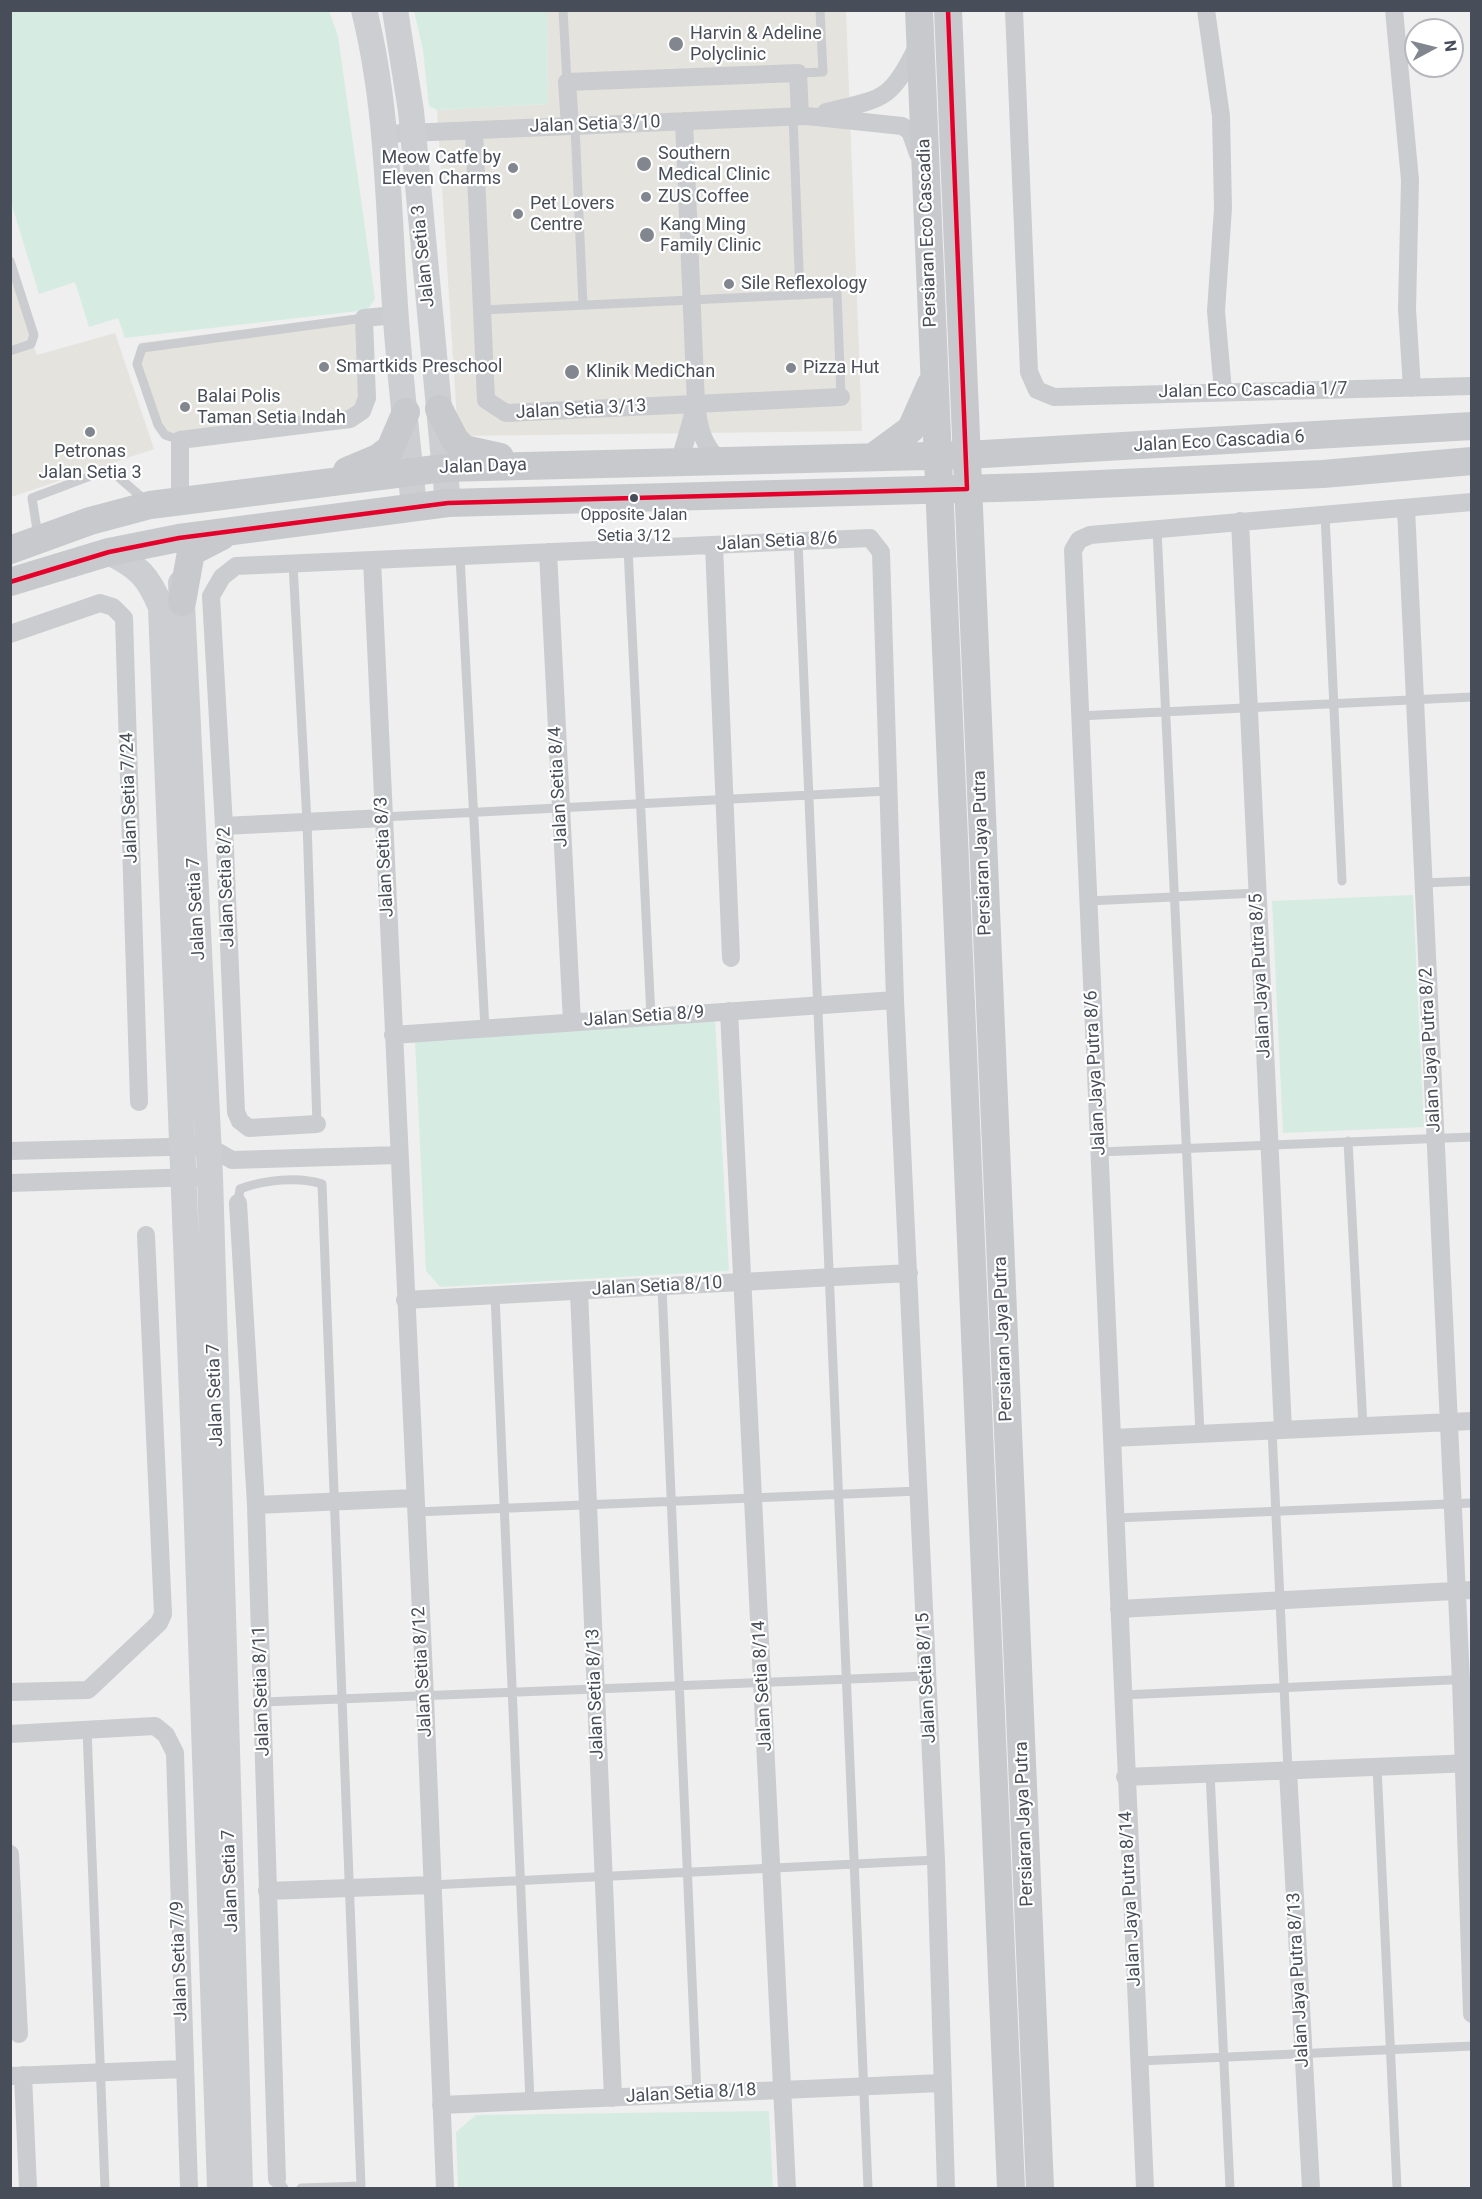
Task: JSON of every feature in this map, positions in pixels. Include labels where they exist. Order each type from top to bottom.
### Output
[{"type":"main road","name":"Persiaran Eco Cascadia","points":[[918,10],[939,490]]},
{"type":"main road","name":"Persiaran Eco Cascadia","points":[[948,10],[967,489]]},
{"type":"main road","points":[[873,458],[911,429],[934,376]]},
{"type":"main road","points":[[963,401],[978,427],[992,440],[1028,452]]},
{"type":"main road","points":[[439,409],[454,440],[464,449],[531,466]]},
{"type":"main road","points":[[330,481],[378,458],[390,449],[406,412]]},
{"type":"main road","name":"Jalan Eco Cascadia 6","points":[[966,455],[1472,426]]},
{"type":"main road","name":"Jalan Daya","points":[[10,550],[90,521],[150,505],[411,471],[444,468],[966,455]]},
{"type":"main road","name":"Jalan Eco Cascadia 6","points":[[967,489],[1323,474],[1472,461]]},
{"type":"main road","points":[[970,563],[976,534],[992,507],[1032,487]]},
{"type":"main road","name":"Jalan Daya","points":[[10,582],[109,552],[179,538],[448,503],[967,489]]},
{"type":"main road","name":"Persiaran Jaya Putra","points":[[967,489],[1040,2188]]},
{"type":"main road","name":"Persiaran Jaya Putra","points":[[939,490],[1011,2188]]},
{"type":"main road","points":[[876,492],[906,501],[916,509],[942,566]]},
{"type":"main road","points":[[90,521],[141,524],[179,538]]},
{"type":"main road","points":[[172,604],[191,552],[235,531]]},
{"type":"street","name":"Jalan Setia 3","points":[[364,10],[372,41],[384,134],[395,315],[414,507]]},
{"type":"street","name":"Jalan Setia 3","points":[[395,10],[412,132],[448,503]]},
{"type":"street","name":"Jalan Eco Cascadia 1/7","points":[[1014,10],[1029,372],[1037,390],[1054,397],[1472,386]]},
{"type":"street","points":[[1206,10],[1221,116],[1223,208],[1216,311],[1223,391]]},
{"type":"street","points":[[1394,10],[1410,180],[1407,309],[1412,388]]},
{"type":"street","points":[[800,116],[879,100],[901,79],[920,40]]},
{"type":"street","points":[[882,122],[914,117],[935,102],[950,52]]},
{"type":"street","points":[[573,126],[567,82],[798,73],[800,116]]},
{"type":"street","name":"Jalan Setia 3/10","points":[[384,134],[800,116]]},
{"type":"street","points":[[800,116],[882,122],[902,126],[910,131],[926,176]]},
{"type":"street","points":[[684,121],[696,404],[700,435],[709,451],[720,461]]},
{"type":"street","name":"Jalan Setia 3/13","points":[[474,130],[486,400],[506,413],[841,397]]},
{"type":"street","points":[[180,501],[180,440],[350,419],[362,411],[367,398],[364,318],[395,315]]},
{"type":"street","points":[[674,462],[682,453],[688,438],[696,404]]},
{"type":"street","points":[[1157,530],[1472,502]]},
{"type":"street","name":"Jalan Jaya Putra 8/2","points":[[1406,508],[1447,1422],[1452,1504],[1464,1591],[1472,2014]]},
{"type":"street","name":"Jalan Jaya Putra 8/5","points":[[1240,521],[1269,1144],[1278,1430]]},
{"type":"street","name":"Jalan Jaya Putra 8/6","points":[[1119,1609],[1072,550],[1079,540],[1090,534],[1157,530]]},
{"type":"street","points":[[172,604],[179,538]]},
{"type":"street","name":"Jalan Setia 8/6","points":[[222,577],[236,566],[870,538],[881,552],[895,1000],[909,1273]]},
{"type":"street","points":[[714,545],[731,958]]},
{"type":"street","points":[[109,552],[135,565],[172,604]]},
{"type":"street","name":"Jalan Setia 8/4","points":[[548,552],[572,1022]]},
{"type":"street","name":"Jalan Setia 8/3","points":[[372,560],[399,1155]]},
{"type":"street","name":"Jalan Setia 8/2","points":[[222,577],[211,596],[224,826],[236,1112],[240,1121],[249,1128],[317,1124]]},
{"type":"street","name":"Jalan Setia 7/24","points":[[10,634],[100,603],[113,607],[124,618],[139,1101]]},
{"type":"street","name":"Jalan Setia 7","points":[[172,604],[210,1176],[240,2188]]},
{"type":"street","name":"Jalan Setia 7","points":[[172,604],[181,1147],[197,1509],[220,2188]]},
{"type":"street","points":[[224,826],[383,817]]},
{"type":"street","name":"Jalan Setia 8/9","points":[[393,1035],[895,1000]]},
{"type":"street","name":"Jalan Setia 8/14","points":[[729,1011],[764,1683],[787,2188]]},
{"type":"street","points":[[10,1151],[208,1146],[232,1160],[399,1155]]},
{"type":"street","points":[[128,1149],[130,1180]]},
{"type":"street","name":"Jalan Setia 8/12","points":[[399,1155],[425,1697],[445,2188]]},
{"type":"street","points":[[10,1183],[210,1176],[232,1160]]},
{"type":"street","name":"Jalan Setia 8/11","points":[[238,1203],[256,1505],[267,1891],[281,2184]]},
{"type":"street","points":[[10,1692],[88,1690],[159,1623],[163,1614],[146,1235]]},
{"type":"street","name":"Jalan Setia 8/10","points":[[405,1300],[909,1273]]},
{"type":"street","name":"Jalan Setia 8/15","points":[[909,1273],[936,1860],[946,2188]]},
{"type":"street","name":"Jalan Setia 8/13","points":[[579,1291],[614,2097]]},
{"type":"street","points":[[1113,1438],[1472,1421]]},
{"type":"street","points":[[256,1505],[334,1501],[415,1505]]},
{"type":"street","points":[[1119,1609],[1464,1591]]},
{"type":"street","name":"Jalan Jaya Putra 8/14","points":[[1119,1609],[1145,2188]]},
{"type":"street","name":"Jalan Setia 7/9","points":[[87,1730],[155,1726],[166,1735],[175,1753],[183,2068],[189,2188]]},
{"type":"street","points":[[10,1734],[87,1730]]},
{"type":"street","points":[[1125,1777],[1467,1763]]},
{"type":"street","name":"Jalan Jaya Putra 8/13","points":[[1288,1771],[1311,2188]]},
{"type":"street","points":[[10,1854],[19,2034]]},
{"type":"street","points":[[267,1891],[349,1886],[431,1885]]},
{"type":"street","points":[[28,2188],[17,2076],[183,2068]]},
{"type":"street","name":"Jalan Setia 8/18","points":[[441,2105],[941,2083]]},
{"type":"lane","points":[[563,10],[567,82]]},
{"type":"lane","points":[[798,73],[822,72],[820,10]]},
{"type":"lane","points":[[800,116],[800,295]]},
{"type":"lane","points":[[573,126],[583,305]]},
{"type":"lane","points":[[10,261],[34,335],[31,344],[10,351]]},
{"type":"lane","points":[[482,310],[837,293],[841,397]]},
{"type":"lane","points":[[180,440],[165,435],[158,424],[137,364],[142,348],[364,318]]},
{"type":"lane","points":[[39,539],[32,498],[109,469],[150,505]]},
{"type":"lane","points":[[1325,514],[1342,881]]},
{"type":"lane","points":[[1157,530],[1200,1434]]},
{"type":"lane","points":[[798,541],[868,2188]]},
{"type":"lane","points":[[628,549],[651,1017]]},
{"type":"lane","points":[[460,556],[485,1029]]},
{"type":"lane","points":[[293,564],[307,822],[317,1124]]},
{"type":"lane","points":[[1079,716],[1472,697]]},
{"type":"lane","points":[[383,817],[888,791]]},
{"type":"lane","points":[[1423,883],[1472,881]]},
{"type":"lane","points":[[1088,901],[1257,893]]},
{"type":"lane","points":[[1100,1152],[1472,1137]]},
{"type":"lane","points":[[1348,1141],[1363,1426]]},
{"type":"lane","points":[[238,1203],[240,1189],[253,1184],[310,1180],[322,1184],[361,2186],[301,2188]]},
{"type":"lane","points":[[662,1287],[697,2094]]},
{"type":"lane","points":[[495,1295],[530,2101]]},
{"type":"lane","points":[[1278,1430],[1276,1511],[1288,1771]]},
{"type":"lane","points":[[415,1505],[504,1508],[919,1491]]},
{"type":"lane","points":[[1116,1518],[1472,1503]]},
{"type":"lane","points":[[263,1702],[927,1676]]},
{"type":"lane","points":[[1123,1695],[1466,1680]]},
{"type":"lane","points":[[87,1730],[105,2188]]},
{"type":"lane","points":[[1377,1767],[1397,2188]]},
{"type":"lane","points":[[1210,1773],[1230,2188]]},
{"type":"lane","points":[[431,1885],[936,1860]]},
{"type":"lane","points":[[1139,2061],[1472,2046]]},
{"type":"shaded area","points":[[547,11],[846,11],[862,431],[458,436],[437,110],[548,104]]},
{"type":"shaded area","points":[[10,276],[37,355],[115,333],[154,449],[11,497]]},
{"type":"shaded area","points":[[370,313],[366,416],[186,446],[162,438],[157,430],[133,364],[139,343]]},
{"type":"green space","points":[[10,11],[329,11],[338,36],[375,299],[367,310],[125,338],[118,318],[89,327],[75,282],[39,294],[11,202]]},
{"type":"green space","points":[[414,11],[547,11],[548,104],[437,110],[429,106],[423,50]]},
{"type":"green space","points":[[1413,895],[1424,1127],[1283,1133],[1272,901]]},
{"type":"green space","points":[[715,1019],[729,1271],[440,1287],[426,1271],[415,1040]]},
{"type":"green space","points":[[769,2111],[773,2188],[458,2188],[456,2132],[476,2115]]},
{"type":"transit line","points":[[10,582],[109,552],[179,538],[448,503],[967,489],[948,10]]},
{"type":"place","name":"Harvin & Adeline Polyclinic","points":[[676,44]]},
{"type":"place","name":"Southern Medical Clinic","points":[[644,164]]},
{"type":"place","name":"Meow Catfe by Eleven Charms","points":[[513,168]]},
{"type":"place","name":"ZUS Coffee","points":[[646,197]]},
{"type":"place","name":"Pet Lovers Centre","points":[[518,214]]},
{"type":"place","name":"Kang Ming Family Clinic","points":[[647,235]]},
{"type":"place","name":"Sile Reflexology","points":[[729,284]]},
{"type":"place","name":"Smartkids Preschool","points":[[324,367]]},
{"type":"place","name":"Pizza Hut","points":[[791,368]]},
{"type":"place","name":"Klinik MediChan","points":[[572,372]]},
{"type":"place","name":"Balai Polis Taman Setia Indah","points":[[185,407]]},
{"type":"place","name":"Petronas Jalan Setia 3","points":[[90,432]]},
{"type":"place","name":"Opposite Jalan Setia 3/12","points":[[634,498]]}]
